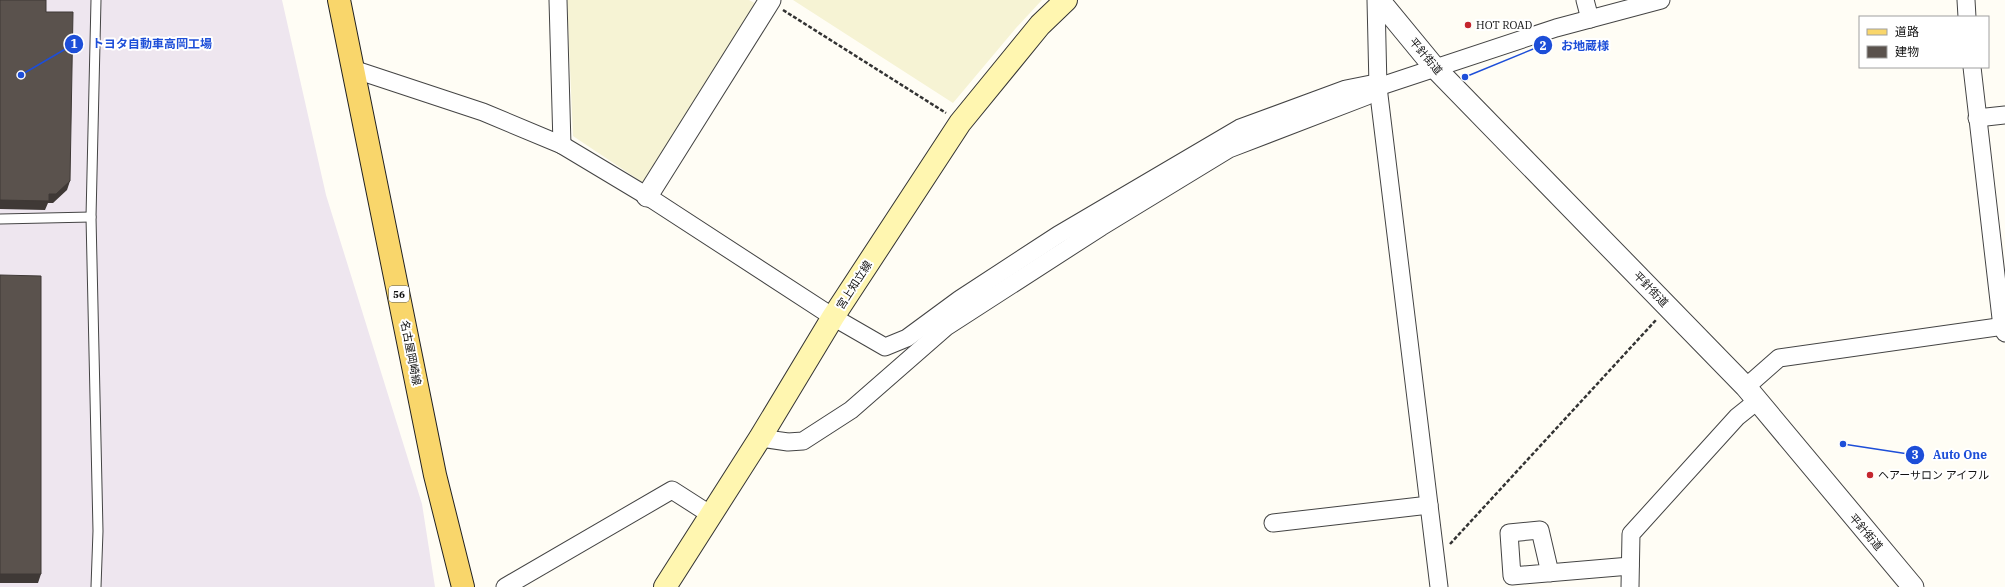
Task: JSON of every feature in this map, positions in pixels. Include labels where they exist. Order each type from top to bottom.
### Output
[{"type":"main road","name":"名古屋岡崎線","points":[[339,0],[435,475],[463,587]]},
{"type":"main road","name":"宮上知立線","points":[[665,587],[760,438],[833,317],[960,123],[1040,25],[1066,0]]},
{"type":"street","points":[[558,0],[562,145]]},
{"type":"street","points":[[1376,0],[1378,87],[1439,587]]},
{"type":"street","name":"平針街道","points":[[1380,0],[1434,68],[1752,394],[1913,587]]},
{"type":"street","points":[[1585,0],[1590,19]]},
{"type":"street","points":[[760,438],[788,442],[803,442],[851,410],[946,328],[1101,227],[1229,149],[1367,96],[1378,87],[1590,19],[1661,0]]},
{"type":"street","points":[[1966,0],[1967,16]]},
{"type":"street","points":[[647,196],[770,1]]},
{"type":"street","points":[[1630,587],[1631,534],[1736,417],[1779,358],[2004,329],[1972,68]]},
{"type":"street","points":[[353,69],[483,112],[562,145],[647,196],[833,317],[884,347],[907,338],[960,299],[1058,234],[1240,128],[1346,89],[1371,84],[1378,87]]},
{"type":"street","points":[[1978,118],[2005,114]]},
{"type":"street","points":[[505,587],[672,490],[711,514]]},
{"type":"street","points":[[1274,523],[1429,505]]},
{"type":"street","points":[[1550,573],[1630,566]]},
{"type":"lane","points":[[96,0],[92,218],[98,531],[96,587]]},
{"type":"lane","points":[[0,219],[92,218]]},
{"type":"path","points":[[770,1],[960,123]]},
{"type":"path","points":[[1436,560],[1668,307]]},
{"type":"shaded area","points":[[0,0],[282,0],[326,195],[422,504],[435,587],[0,587]]},
{"type":"shaded area","points":[[567,0],[749,0],[758,5],[645,184],[573,136]]},
{"type":"shaded area","points":[[793,0],[1042,0],[1016,28],[953,103]]},
{"type":"building","points":[[0,0],[46,0],[46,12],[73,12],[70,181],[56,194],[49,194],[49,201],[0,200]]},
{"type":"building","points":[[0,275],[41,276],[41,574],[0,574]]},
{"type":"place","name":"HOT ROAD","points":[[1468,25]]},
{"type":"place","name":"トヨタ自動車高岡工場","points":[[21,75]]},
{"type":"place","name":"お地蔵様","points":[[1465,77]]},
{"type":"place","name":"Auto One","points":[[1843,444]]},
{"type":"place","name":"ヘアーサロン アイフル","points":[[1870,475]]}]
